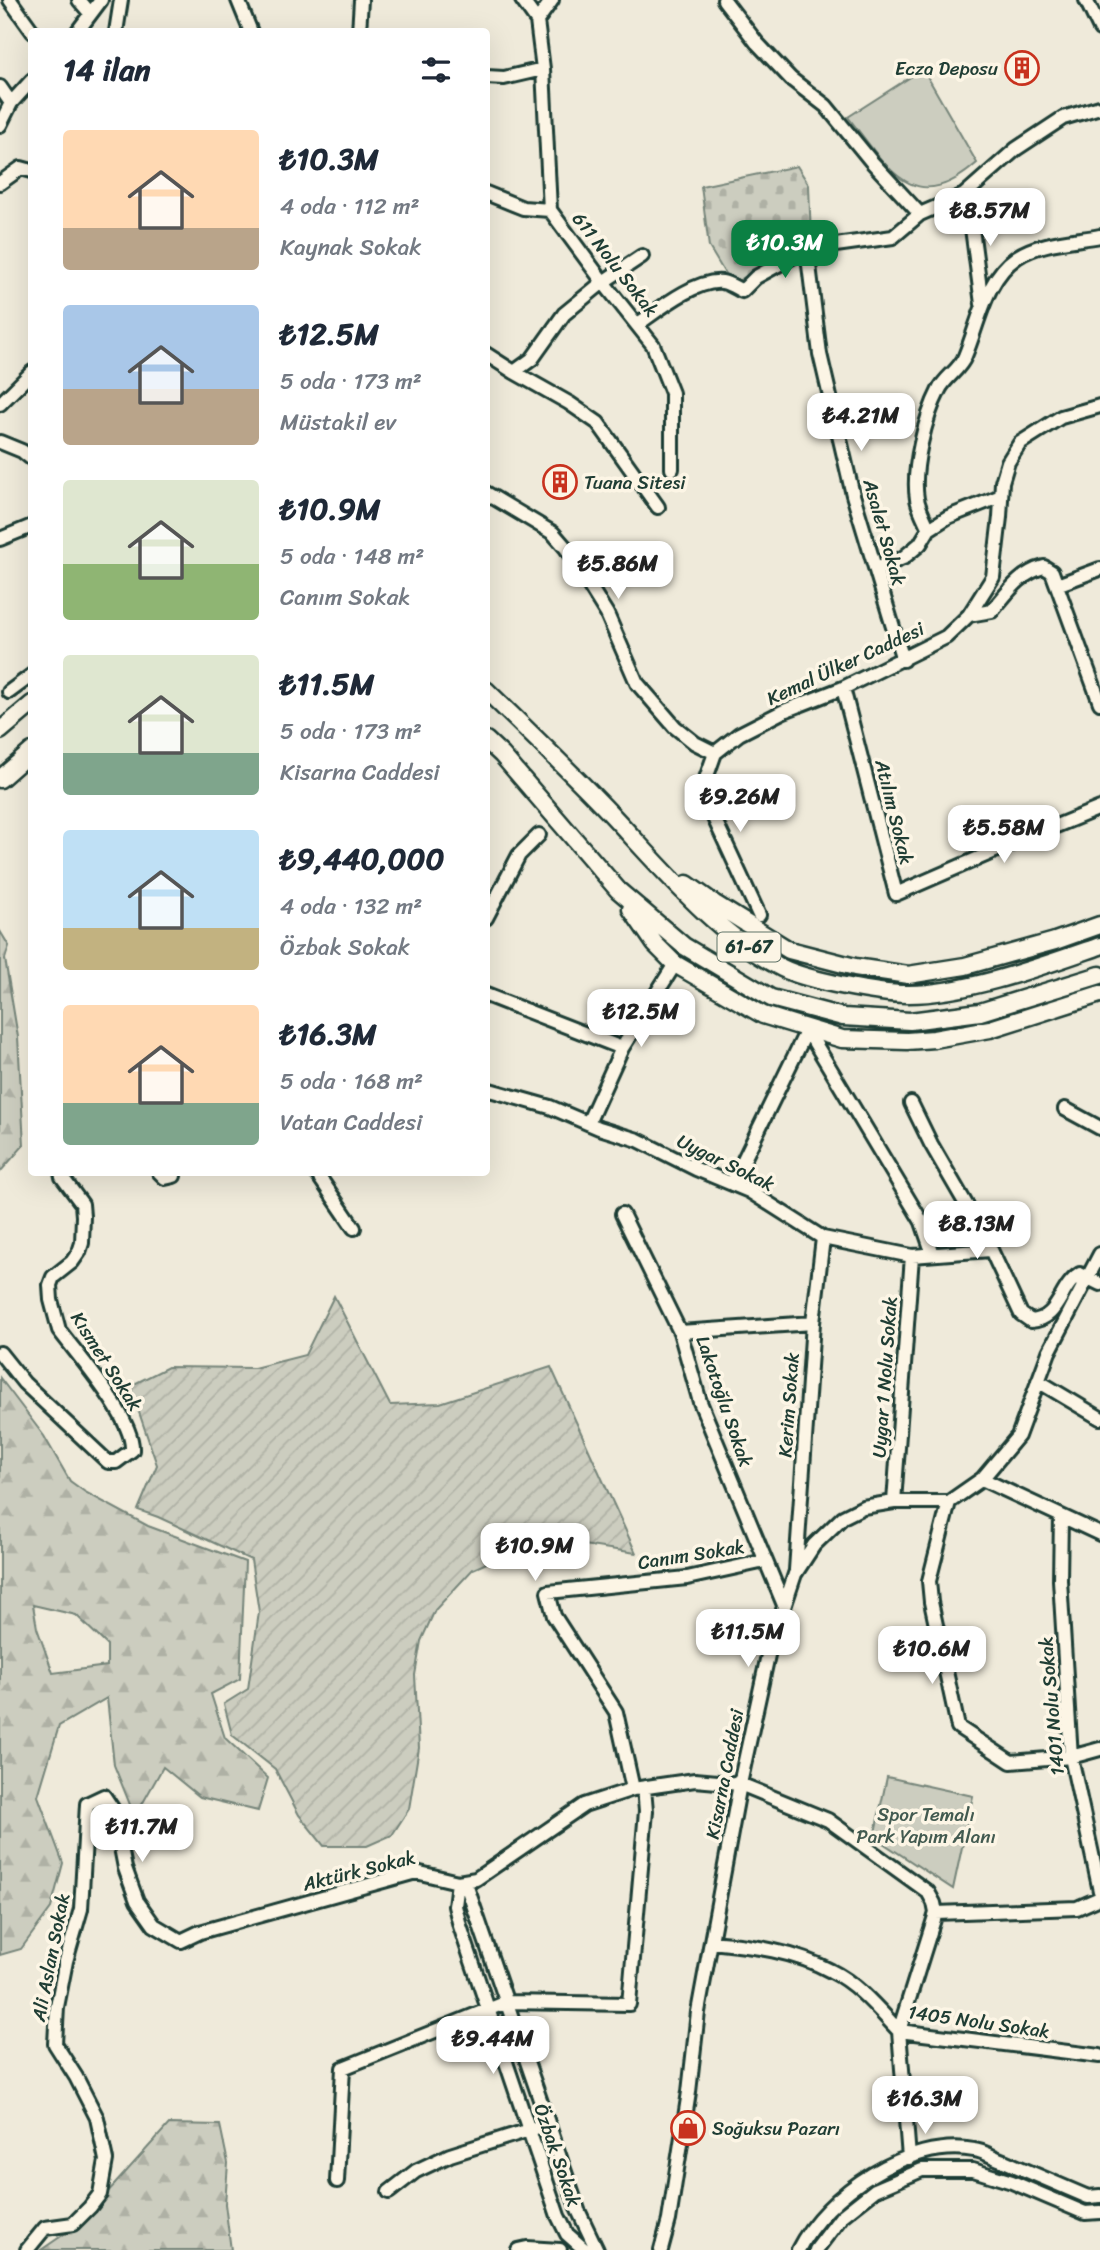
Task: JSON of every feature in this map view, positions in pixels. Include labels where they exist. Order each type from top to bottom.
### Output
[{"type":"main road","name":"61-67","points":[[490,694],[706,915],[784,970],[845,986],[906,994],[968,987],[1100,946]]},
{"type":"main road","points":[[0,732],[28,708]]},
{"type":"main road","name":"61-67","points":[[490,744],[618,890],[656,944],[675,964],[763,1015],[842,1039],[934,1039],[990,1029],[1100,994]]},
{"type":"main road","points":[[0,779],[28,754]]},
{"type":"main road","name":"61-67","points":[[652,857],[715,904],[789,950],[855,967],[908,975],[965,966],[1100,925]]},
{"type":"main road","name":"61-67","points":[[618,890],[684,946],[771,998],[843,1017],[910,1021],[981,1012],[1100,975]]},
{"type":"street","points":[[10,0],[30,28]]},
{"type":"street","points":[[79,0],[90,13]]},
{"type":"street","points":[[80,28],[101,0]]},
{"type":"street","points":[[117,28],[121,0]]},
{"type":"street","points":[[238,0],[249,28]]},
{"type":"street","points":[[359,28],[361,0]]},
{"type":"street","name":"611 Nolu Sokak","points":[[522,0],[537,21],[543,69],[550,210],[653,345],[672,393],[672,469]]},
{"type":"street","points":[[537,21],[552,0]]},
{"type":"street","points":[[725,0],[757,43],[791,79],[827,106],[871,161],[919,214]]},
{"type":"street","points":[[1086,0],[1100,29]]},
{"type":"street","points":[[490,77],[504,78],[543,69]]},
{"type":"street","points":[[0,125],[11,103],[28,84]]},
{"type":"street","points":[[0,86],[11,103]]},
{"type":"street","points":[[638,324],[689,290],[725,282],[743,291],[756,277],[807,249],[894,237],[919,214],[964,195],[1016,149],[1063,118],[1100,107]]},
{"type":"street","points":[[0,183],[26,169]]},
{"type":"street","points":[[490,195],[523,208],[550,210]]},
{"type":"street","points":[[964,195],[970,213],[983,308]]},
{"type":"street","points":[[929,529],[917,501],[916,469],[923,437],[939,388],[964,361],[987,296],[998,277],[1017,257],[1039,247],[1100,236]]},
{"type":"street","name":"Asalet Sokak","points":[[807,249],[820,354],[853,495],[903,660]]},
{"type":"street","points":[[514,372],[531,359],[564,314],[603,282],[642,256]]},
{"type":"street","points":[[490,357],[598,423],[658,507]]},
{"type":"street","points":[[0,404],[28,376]]},
{"type":"street","name":"Kemal Ülker Caddesi","points":[[715,753],[739,734],[784,711],[843,688],[946,638],[969,615],[993,577],[1002,482],[1008,463],[1020,443],[1061,417],[1100,406]]},
{"type":"street","points":[[0,442],[28,456]]},
{"type":"street","points":[[490,495],[553,533],[560,540],[607,614],[637,683],[675,727],[695,743],[715,753],[703,787],[708,805],[759,915]]},
{"type":"street","points":[[876,569],[903,558],[919,544],[929,529],[948,517],[1001,496]]},
{"type":"street","points":[[0,539],[28,528]]},
{"type":"street","points":[[969,615],[992,611],[1029,571],[1044,567],[1052,572],[1100,703]]},
{"type":"street","points":[[1057,585],[1100,569]]},
{"type":"street","points":[[9,692],[28,678]]},
{"type":"street","name":"Atılım Sokak","points":[[843,688],[896,894],[1100,808]]},
{"type":"street","points":[[490,910],[519,855],[539,835]]},
{"type":"street","points":[[589,1124],[622,1048],[675,964]]},
{"type":"street","points":[[490,997],[622,1048]]},
{"type":"street","points":[[732,1184],[807,1030]]},
{"type":"street","points":[[807,1030],[922,1222],[933,1254]]},
{"type":"street","name":"Uygar Sokak","points":[[490,1090],[550,1107],[589,1124],[638,1140],[696,1169],[749,1191],[823,1238],[912,1255],[990,1250]]},
{"type":"street","points":[[911,1102],[1021,1314],[1031,1321],[1041,1321],[1053,1312],[1075,1276],[1080,1274],[1095,1280]]},
{"type":"street","points":[[1065,1109],[1100,1128]]},
{"type":"street","name":"Kısmet Sokak","points":[[0,1353],[24,1383],[108,1462],[116,1462],[132,1450],[132,1442],[121,1412],[59,1330],[54,1314],[50,1285],[53,1277],[72,1262],[82,1242],[82,1204],[62,1176]]},
{"type":"street","points":[[319,1176],[354,1228]]},
{"type":"street","name":"Lakotoğlu Sokak","points":[[622,1214],[680,1332],[700,1402],[784,1605]]},
{"type":"street","name":"Kerim Sokak","points":[[795,1574],[813,1323],[823,1238]]},
{"type":"street","name":"Uygar 1 Nolu Sokak","points":[[894,1502],[912,1255]]},
{"type":"street","points":[[1099,1259],[1095,1280],[1049,1352],[1018,1436],[982,1479],[949,1502],[929,1581],[931,1602],[958,1727],[1011,1762],[1071,1757],[1100,1749]]},
{"type":"street","points":[[680,1332],[813,1323]]},
{"type":"street","points":[[1038,1381],[1100,1418]]},
{"type":"street","points":[[982,1479],[1100,1534]]},
{"type":"street","name":"Kisarna Caddesi","points":[[661,2250],[669,2220],[689,2092],[698,2012],[740,1784],[768,1655],[795,1574],[814,1545],[843,1517],[863,1507],[894,1502],[949,1502]]},
{"type":"street","name":"1401 Nolu Sokak","points":[[1061,1516],[1060,1580],[1071,1757],[1100,1891]]},
{"type":"street","name":"Canım Sokak","points":[[639,1789],[615,1712],[554,1616],[548,1592],[687,1578],[765,1561]]},
{"type":"street","points":[[458,1882],[476,1879],[584,1805],[639,1789],[695,1780],[740,1784],[828,1821],[928,1892],[934,1903],[936,1913],[899,2031],[909,2158]]},
{"type":"street","points":[[337,2181],[343,2068],[507,2002],[629,2004],[646,1811],[639,1789]]},
{"type":"street","name":"Aktürk Sokak","points":[[104,1796],[114,1811],[125,1868],[137,1901],[153,1925],[181,1941],[200,1932],[416,1872],[458,1882]]},
{"type":"street","name":"Ali Aslan Sokak","points":[[27,2250],[45,2228],[73,2224],[100,2194],[106,2160],[97,2118],[55,2044],[57,2007],[66,1961],[81,1909],[87,1804],[104,1796]]},
{"type":"street","name":"Özbak Sokak","points":[[458,1882],[468,1890],[578,2210],[597,2250]]},
{"type":"street","name":"Özbak Sokak","points":[[458,1882],[455,1906],[558,2216],[568,2234],[585,2250]]},
{"type":"street","points":[[936,1913],[1077,1908],[1100,1898]]},
{"type":"street","name":"1405 Nolu Sokak","points":[[711,1942],[779,1951],[832,1971],[869,1999],[899,2031],[1100,2056]]},
{"type":"street","points":[[389,2192],[416,2171],[450,2155],[548,2124]]},
{"type":"street","points":[[798,2250],[803,2239],[831,2204],[868,2176],[909,2158],[945,2149],[975,2150],[1088,2197],[1100,2196]]},
{"type":"street","points":[[816,2250],[842,2216],[875,2190],[922,2170],[973,2170],[1012,2182],[1085,2213],[1100,2212]]},
{"type":"street","points":[[518,2250],[560,2250]]},
{"type":"green space","points":[[923,69],[977,163],[955,179],[935,187],[918,186],[903,180],[889,168],[848,117]]},
{"type":"green space","points":[[797,166],[809,185],[811,239],[736,282],[730,282],[709,247],[701,186]]},
{"type":"green space","points":[[0,931],[9,946],[5,959],[18,1037],[24,1145],[0,1172]]},
{"type":"green space","points":[[334,1296],[390,1405],[440,1403],[551,1367],[636,1553],[570,1543],[505,1555],[473,1569],[435,1610],[421,1641],[415,1675],[419,1748],[409,1809],[392,1835],[367,1846],[324,1846],[299,1815],[275,1769],[232,1735],[224,1704],[248,1689],[259,1612],[251,1560],[138,1510],[157,1465],[130,1386],[168,1367],[254,1368],[305,1355]]},
{"type":"green space","points":[[0,1378],[44,1436],[70,1481],[148,1526],[245,1562],[240,1679],[211,1694],[225,1738],[268,1778],[258,1811],[200,1797],[163,1767],[135,1817],[114,1765],[107,1698],[59,1726],[38,1796],[63,1863],[51,1908],[21,1949],[0,1955]],"holes":[[[33,1605],[76,1615],[107,1645],[107,1666],[53,1673],[37,1628]]]},
{"type":"green space","name":"Spor Temalı Park Yapım Alanı","points":[[887,1777],[973,1796],[953,1889],[874,1837]]},
{"type":"green space","points":[[169,2124],[220,2125],[228,2163],[225,2204],[231,2250],[41,2250],[79,2224]]},
{"type":"place","name":"Ecza Deposu","points":[[1022,68]]},
{"type":"place","name":"Tuana Sitesi","points":[[560,482]]},
{"type":"place","name":"Soğuksu Pazarı","points":[[688,2128]]}]
